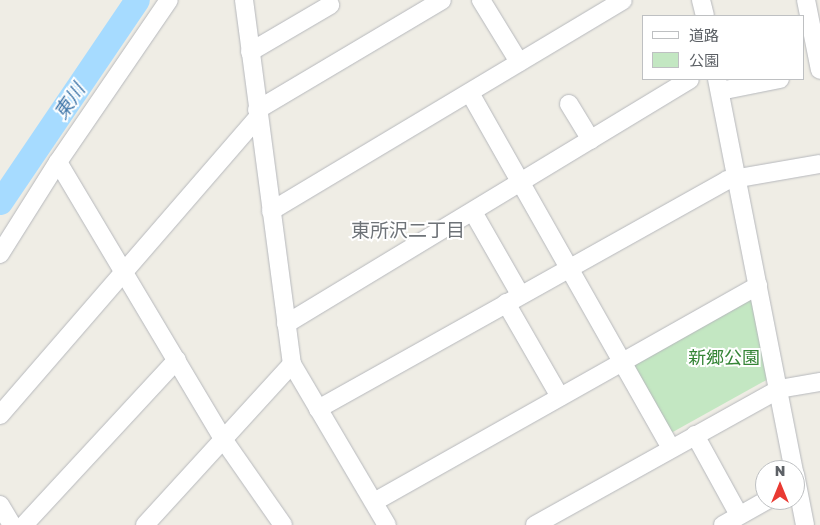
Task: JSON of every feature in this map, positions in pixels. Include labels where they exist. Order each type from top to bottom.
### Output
[{"type":"street","points":[[0,254],[58,162],[170,0]]},
{"type":"street","points":[[244,0],[292,364],[387,525]]},
{"type":"street","points":[[0,415],[258,113],[442,0]]},
{"type":"street","points":[[481,0],[519,62]]},
{"type":"street","points":[[271,211],[623,0]]},
{"type":"street","points":[[701,0],[704,15]]},
{"type":"street","points":[[805,74],[820,70],[806,0]]},
{"type":"street","points":[[250,52],[330,5]]},
{"type":"street","points":[[286,324],[521,184],[688,80]]},
{"type":"street","points":[[770,80],[718,85],[792,460]]},
{"type":"street","points":[[470,93],[671,448]]},
{"type":"street","points":[[568,104],[591,140]]},
{"type":"street","points":[[58,162],[223,439],[278,523]]},
{"type":"street","points":[[318,409],[727,180],[820,164]]},
{"type":"street","points":[[473,212],[560,397]]},
{"type":"street","points":[[374,502],[758,286]]},
{"type":"street","points":[[24,525],[177,360]]},
{"type":"street","points":[[146,525],[292,364]]},
{"type":"street","points":[[535,525],[779,389],[820,382]]},
{"type":"street","points":[[695,435],[739,515]]},
{"type":"street","points":[[0,505],[12,525]]},
{"type":"street","points":[[722,525],[755,506]]},
{"type":"street","points":[[802,510],[805,525]]},
{"type":"green space","name":"新郷公園","points":[[754,298],[770,378],[671,433],[632,363]]},
{"type":"waterway","name":"東川","points":[[0,202],[137,0]]},
{"type":"district","name":"東所沢二丁目","points":[[408,230]]}]
